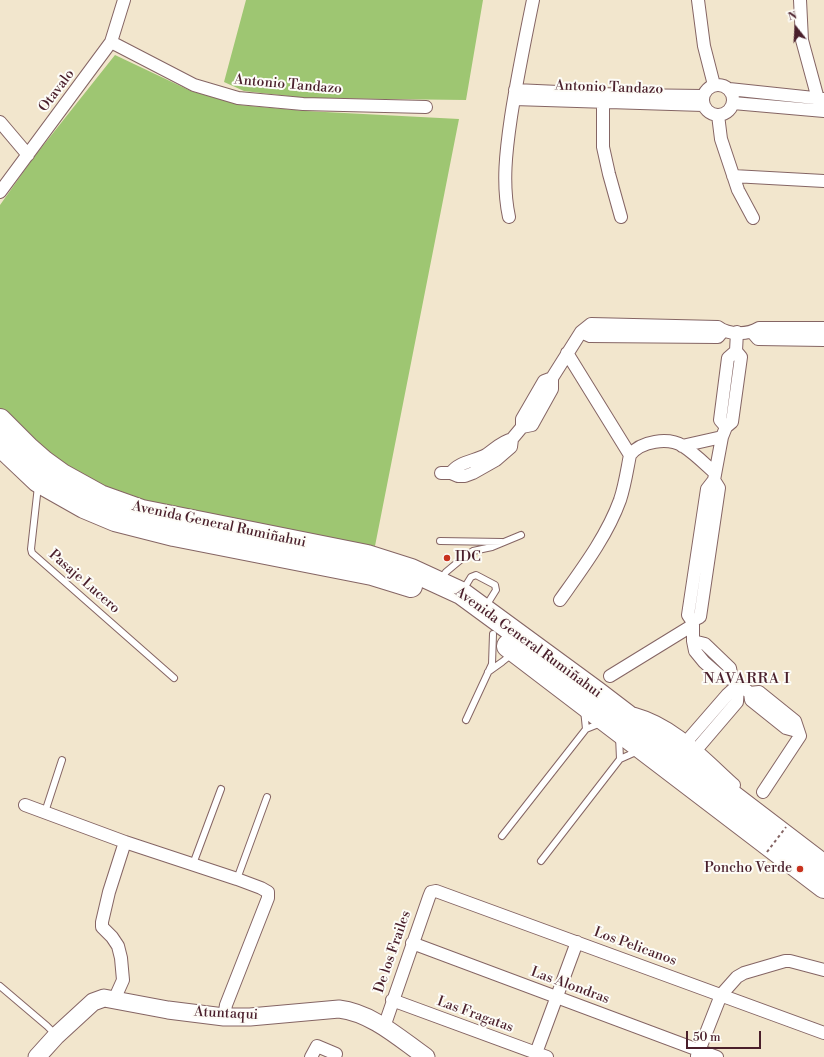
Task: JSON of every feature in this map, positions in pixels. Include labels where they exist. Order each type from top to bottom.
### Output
[{"type":"highway","name":"Avenida General Rumiñahui","points":[[0,420],[24,445],[44,462],[62,475],[100,496],[142,511],[367,556],[411,570],[461,593],[484,609],[616,721],[643,748],[824,887]]},
{"type":"highway","name":"Avenida General Rumiñahui","points":[[0,445],[34,480],[84,507],[115,520],[143,528],[372,574],[418,588],[474,619],[583,703],[616,721],[746,805],[824,866]]},
{"type":"street","name":"Otavalo","points":[[0,192],[111,42],[124,0]]},
{"type":"street","points":[[509,217],[505,200],[506,154],[514,95],[533,0]]},
{"type":"street","points":[[698,0],[704,46],[714,85]]},
{"type":"street","points":[[800,0],[802,40],[822,105]]},
{"type":"street","name":"Antonio Tandazo","points":[[111,42],[194,85],[238,98],[303,104],[426,107]]},
{"type":"street","points":[[729,89],[732,93],[733,103],[727,112],[718,115],[709,113],[703,101],[705,91],[714,85],[722,85],[729,89],[822,105]]},
{"type":"street","name":"Antonio Tandazo","points":[[514,95],[703,101]]},
{"type":"street","points":[[603,98],[603,147],[621,217]]},
{"type":"street","points":[[733,103],[822,105]]},
{"type":"street","points":[[718,115],[721,139],[733,176],[738,190],[753,218]]},
{"type":"street","points":[[0,122],[28,155]]},
{"type":"street","points":[[733,176],[824,180]]},
{"type":"street","points":[[446,473],[454,467],[486,455],[504,441],[512,439],[522,427],[532,425],[552,389],[552,378],[581,332],[590,336],[718,337],[723,331],[752,332],[759,328],[824,328]]},
{"type":"street","points":[[737,332],[736,351],[728,358],[720,420],[724,432],[714,477],[707,489],[688,615],[693,623],[693,641],[695,651],[704,662],[721,677],[735,682],[750,693],[759,692],[795,721],[799,738],[763,792]]},
{"type":"street","points":[[752,332],[758,339],[824,340]]},
{"type":"street","points":[[567,353],[630,455]]},
{"type":"street","points":[[682,446],[724,432]]},
{"type":"street","points":[[560,600],[589,560],[606,530],[620,500],[630,455],[634,450],[657,442],[671,442],[682,446],[714,477]]},
{"type":"street","points":[[610,676],[693,623]]},
{"type":"street","points":[[686,741],[727,695],[735,682]]},
{"type":"street","points":[[696,750],[737,702],[735,682]]},
{"type":"street","points":[[616,721],[649,719],[686,741],[734,786],[746,805]]},
{"type":"street","points":[[25,805],[125,842],[237,879],[267,891],[268,898],[226,1005],[224,1017]]},
{"type":"street","points":[[114,1000],[123,980],[121,958],[118,946],[112,937],[102,927],[102,922],[109,892],[125,842]]},
{"type":"street","name":"Los Pelicanos","points":[[436,891],[824,1032]]},
{"type":"street","name":"De los Frailes","points":[[384,1027],[392,1000],[429,897],[431,892],[436,891]]},
{"type":"street","points":[[542,1055],[556,998],[577,942]]},
{"type":"street","name":"Las Alondras","points":[[412,943],[698,1054],[717,1057]]},
{"type":"street","points":[[698,1054],[721,995],[737,978],[744,973],[773,964],[790,961],[824,970]]},
{"type":"street","name":"Atuntaqui","points":[[37,1057],[56,1036],[93,1002],[104,998],[168,1010],[224,1017],[250,1017],[339,1009],[353,1012],[384,1027],[426,1057]]},
{"type":"street","name":"Las Fragatas","points":[[392,1000],[542,1055]]},
{"type":"street","points":[[311,1057],[317,1046],[336,1054]]},
{"type":"lane","name":"Pasaje Lucero","points":[[34,480],[32,553],[174,678]]},
{"type":"lane","points":[[439,582],[446,572],[464,557],[473,552],[492,547],[521,535]]},
{"type":"lane","points":[[440,542],[505,542]]},
{"type":"lane","points":[[466,720],[493,660],[493,634]]},
{"type":"lane","points":[[488,672],[515,651]]},
{"type":"lane","points":[[583,703],[586,729]]},
{"type":"lane","points":[[502,836],[586,729],[616,721],[620,759]]},
{"type":"lane","points":[[541,861],[620,759],[643,748]]},
{"type":"lane","points":[[45,812],[62,760]]},
{"type":"lane","points":[[193,864],[221,789]]},
{"type":"lane","points":[[237,879],[267,797]]},
{"type":"lane","points":[[0,986],[47,1026],[56,1036]]},
{"type":"path","points":[[767,852],[786,827]]},
{"type":"green space","points":[[246,0],[483,0],[466,100],[306,98],[244,91],[224,82]]},
{"type":"green space","points":[[115,55],[191,91],[240,105],[306,111],[459,119],[375,546],[165,508],[88,481],[49,456],[16,427],[0,408],[0,205],[34,157]]},
{"type":"place","name":"IDC","points":[[447,558]]},
{"type":"place","name":"Poncho Verde","points":[[800,869]]},
{"type":"district","name":"NAVARRA I","points":[[747,679]]}]
